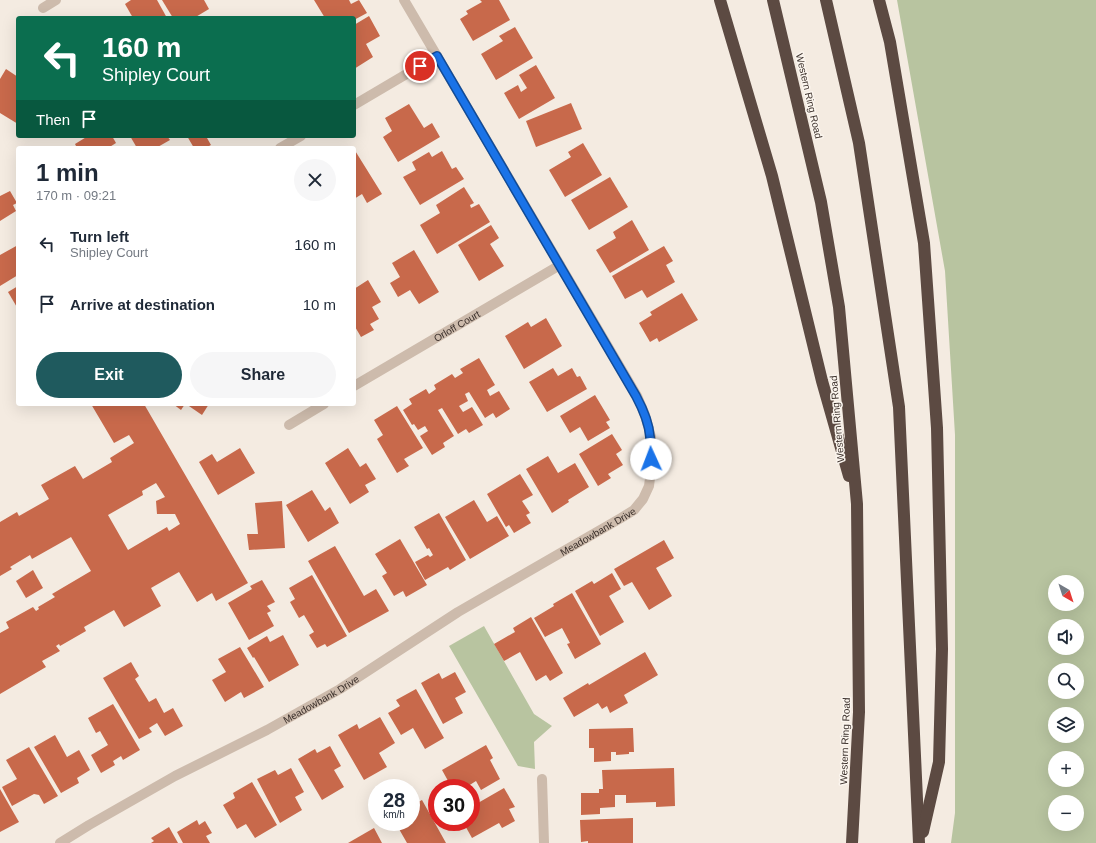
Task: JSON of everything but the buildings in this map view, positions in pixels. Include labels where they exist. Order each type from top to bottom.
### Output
[{"type":"highway","points":[[720,0],[772,176],[822,381],[857,504]]},
{"type":"highway","name":"Western Ring Road","points":[[773,0],[821,202],[839,307],[857,504],[859,712],[852,843]]},
{"type":"highway","points":[[826,0],[859,143],[899,406],[920,843]]},
{"type":"highway","points":[[879,0],[890,42],[924,243],[937,428],[942,649],[939,762],[920,843]]},
{"type":"street","points":[[43,8],[56,0]]},
{"type":"street","name":"Meadowbank Drive","points":[[60,843],[175,776],[267,730],[340,689],[458,612],[634,510],[643,499],[649,486],[652,470],[650,437],[645,415],[636,396],[404,0]]},
{"type":"street","points":[[356,104],[437,56]]},
{"type":"street","points":[[284,146],[298,138]]},
{"type":"street","name":"Orloff Court","points":[[356,385],[560,265]]},
{"type":"street","points":[[289,425],[321,406]]},
{"type":"street","points":[[542,779],[544,843]]},
{"type":"green space","points":[[897,0],[1096,0],[1096,843],[951,843],[955,813],[955,435],[945,271]]},
{"type":"green space","points":[[484,626],[534,714],[552,726],[534,742],[535,769],[518,766],[449,646]]},
{"type":"route","points":[[420,66],[437,56],[636,396],[645,415],[648,426],[651,459]]}]
